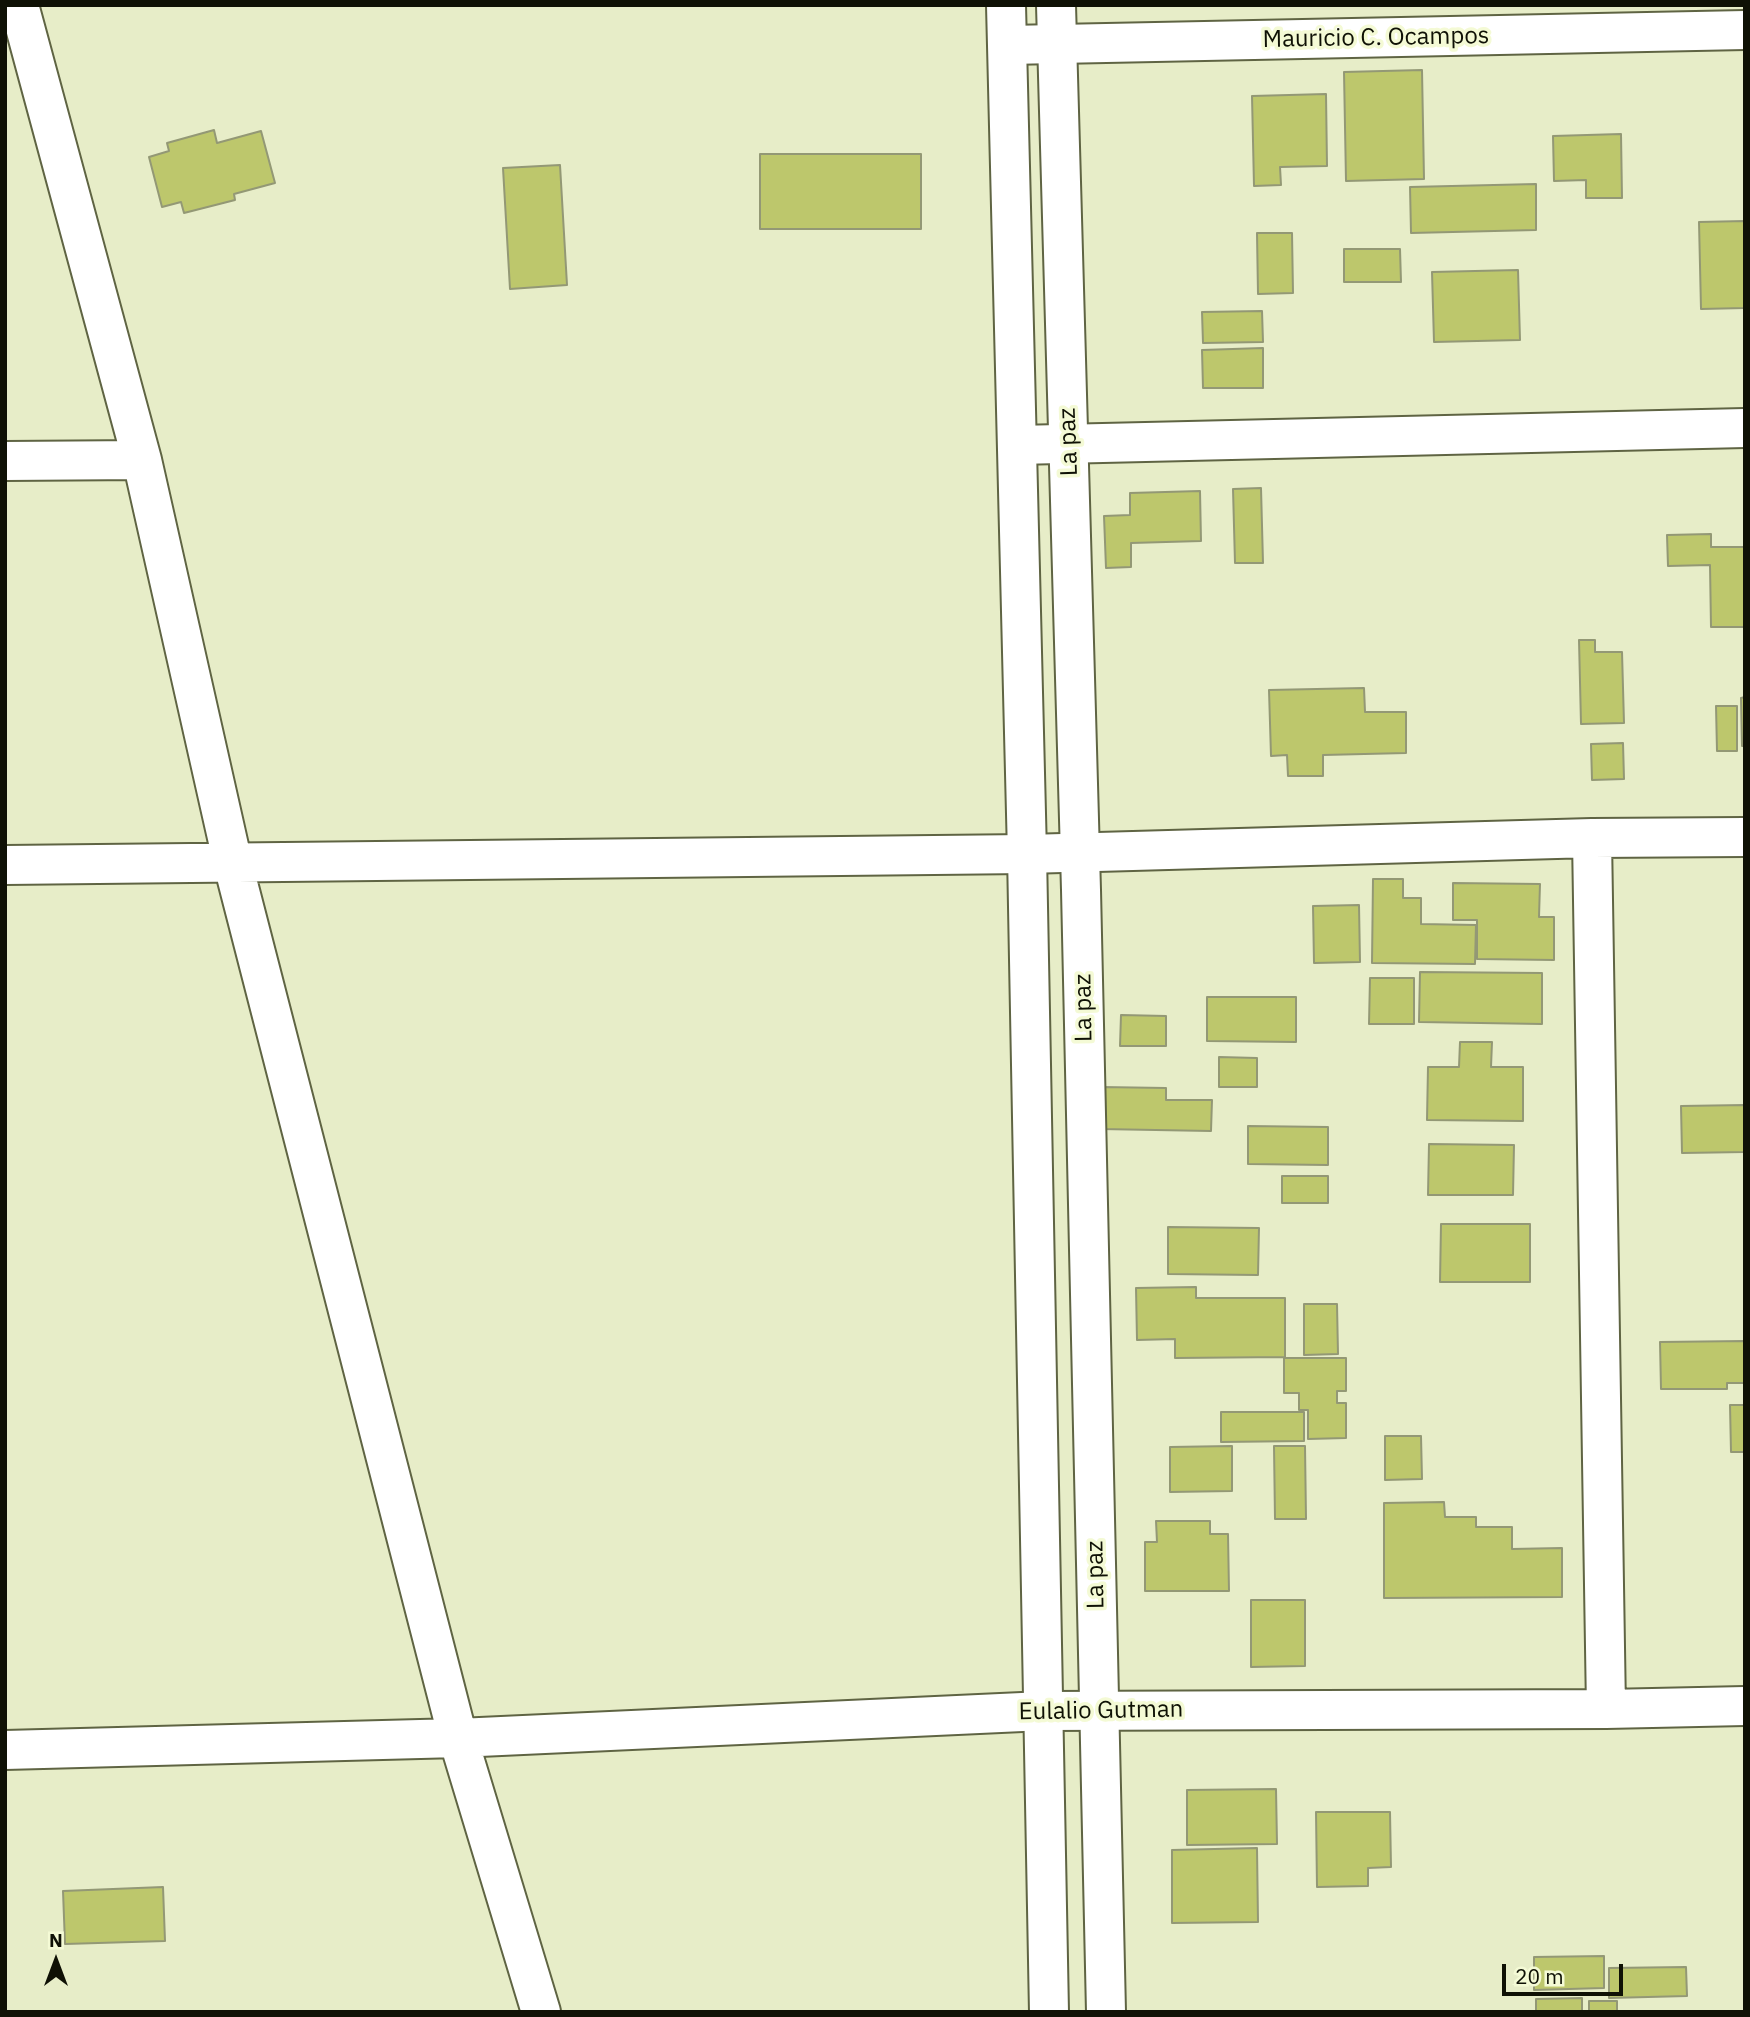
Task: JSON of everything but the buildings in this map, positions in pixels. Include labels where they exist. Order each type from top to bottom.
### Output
[{"type":"street","points":[[19,5],[142,460],[233,864],[458,1738],[541,2012]]},
{"type":"street","points":[[1006,5],[1027,854],[1049,2012]]},
{"type":"street","name":"La paz","points":[[1056,5],[1080,852],[1106,2012]]},
{"type":"street","name":"Mauricio C. Ocampos","points":[[1007,45],[1745,30]]},
{"type":"street","points":[[1017,446],[1745,428]]},
{"type":"street","points":[[5,461],[142,460]]},
{"type":"street","points":[[5,865],[1027,854],[1592,838],[1745,837]]},
{"type":"street","points":[[1592,838],[1606,1709]]},
{"type":"street","name":"Eulalio Gutman","points":[[5,1750],[458,1738],[1044,1711],[1745,1706]]}]
